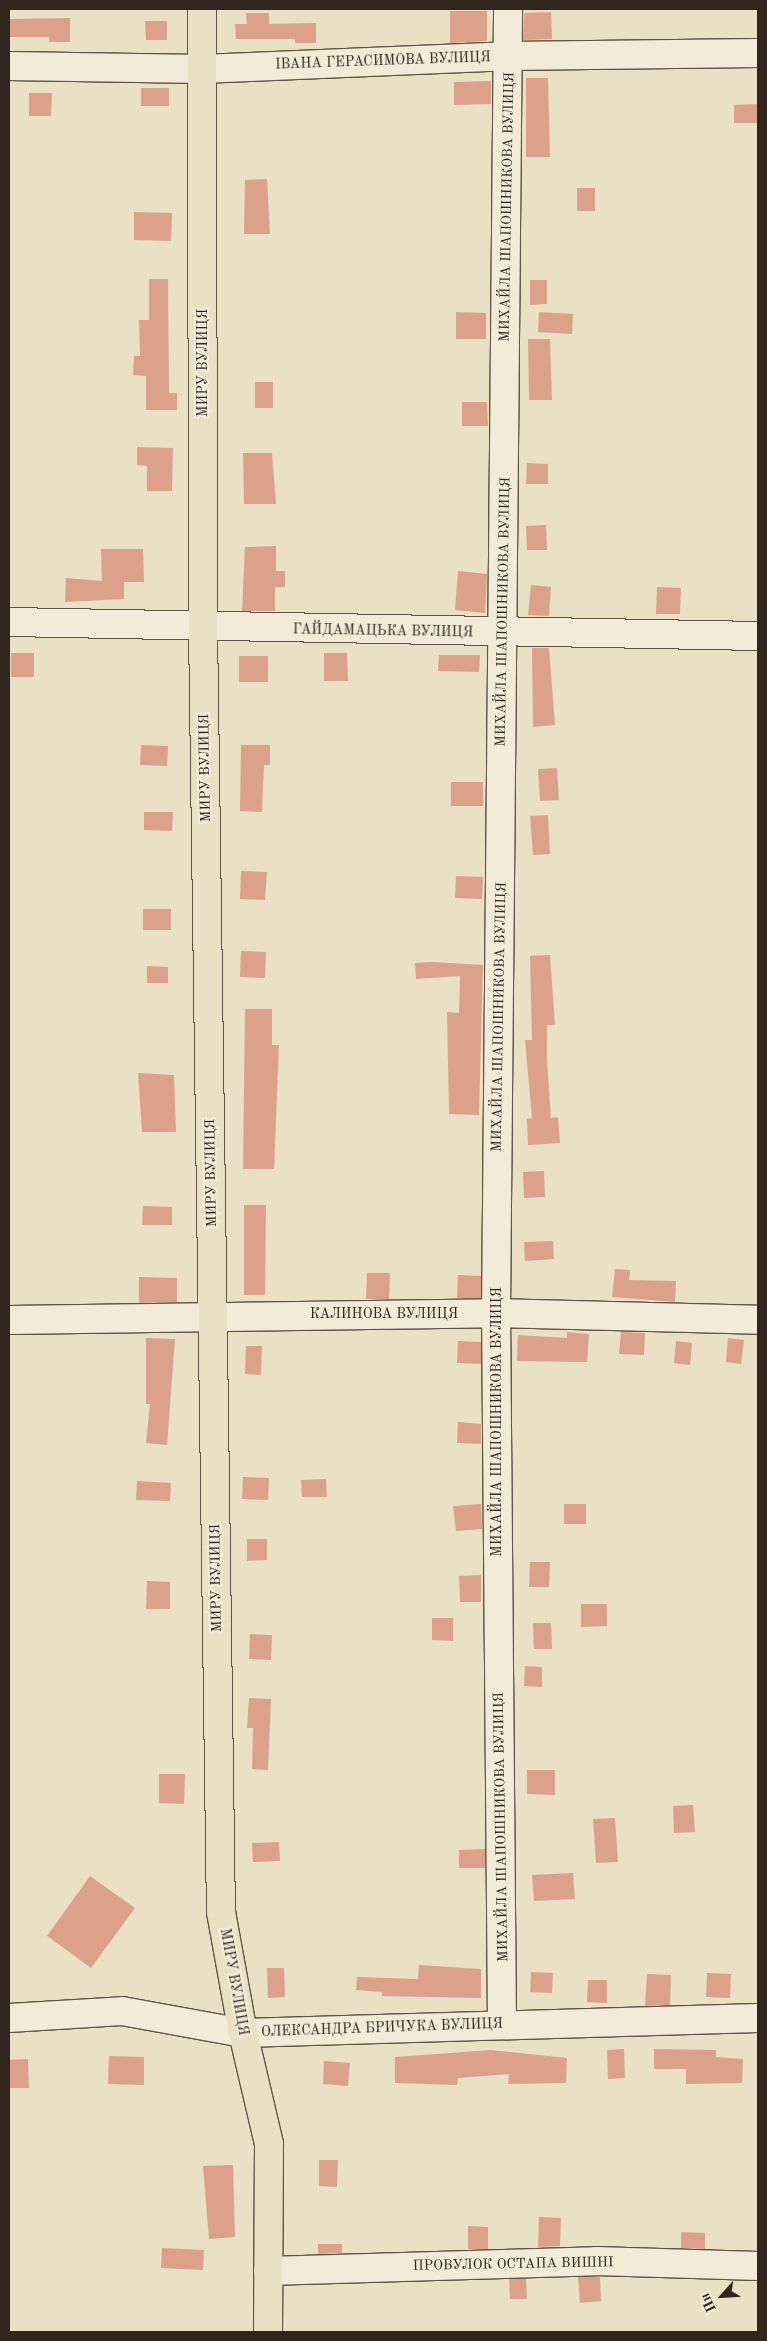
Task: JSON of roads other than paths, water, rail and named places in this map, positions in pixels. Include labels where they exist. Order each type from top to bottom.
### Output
[{"type":"main road","name":"МИРУ ВУЛИЦЯ","points":[[202,9],[203,627],[222,1912],[243,2033],[269,2144],[268,2332]]},
{"type":"street","name":"МИХАЙЛА ШАПОШНИКОВА ВУЛИЦЯ","points":[[502,2024],[496,1313],[508,9]]},
{"type":"street","name":"ІВАНА ГЕРАСИМОВА ВУЛИЦЯ","points":[[9,66],[202,68],[508,56],[758,53]]},
{"type":"street","name":"ГАЙДАМАЦЬКА ВУЛИЦЯ","points":[[9,622],[503,634],[758,636]]},
{"type":"street","name":"КАЛИНОВА ВУЛИЦЯ","points":[[9,1320],[212,1315],[496,1313],[758,1320]]},
{"type":"street","name":"ОЛЕКСАНДРА БРИЧУКА ВУЛИЦЯ","points":[[9,2018],[122,2011],[243,2033],[758,2018]]},
{"type":"street","name":"ПРОВУЛОК ОСТАПА ВИШНІ","points":[[268,2271],[596,2261],[758,2266]]}]
